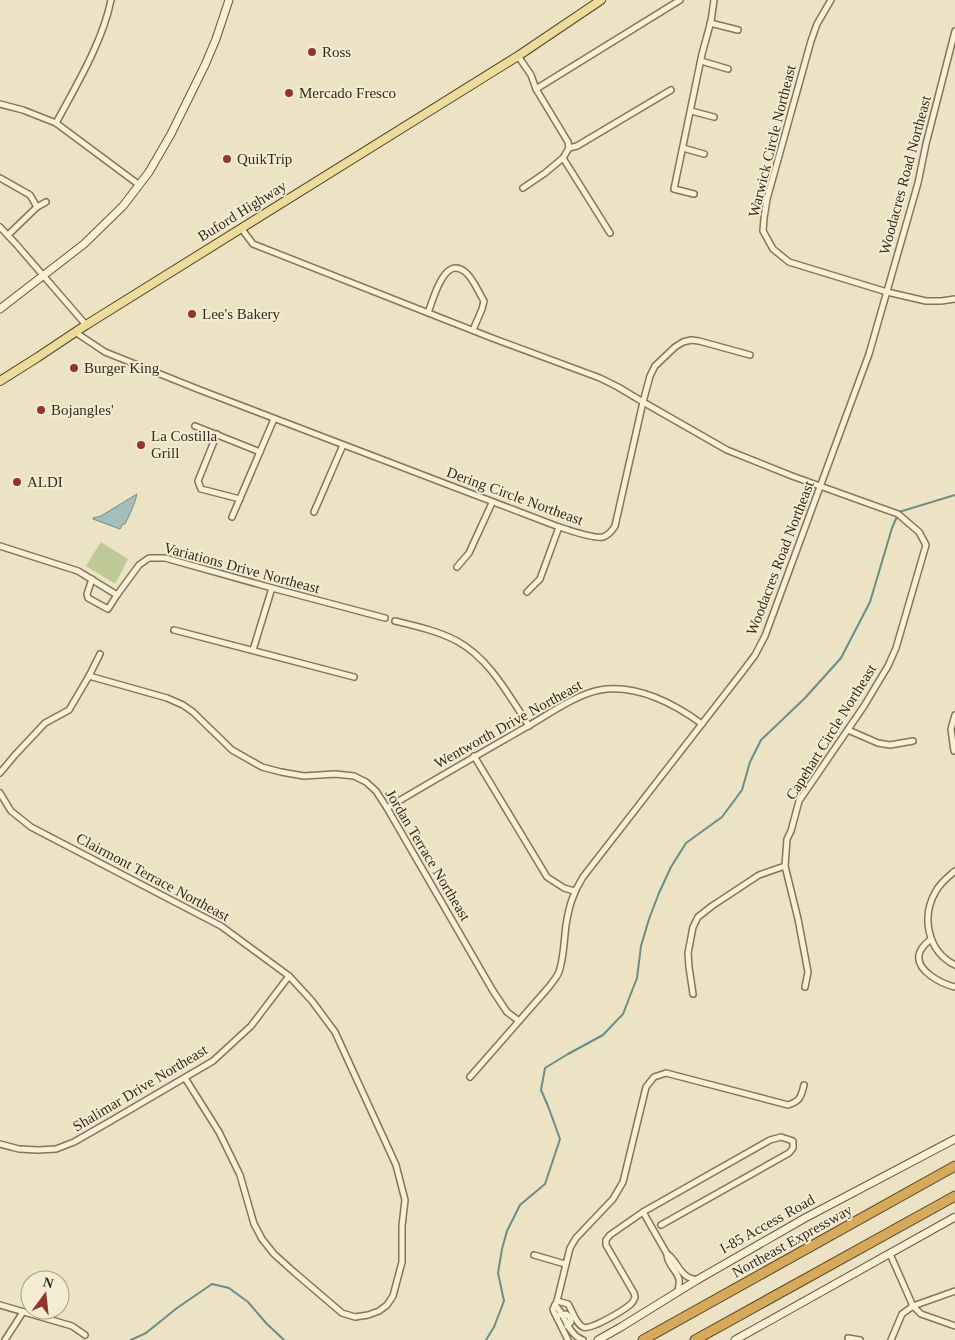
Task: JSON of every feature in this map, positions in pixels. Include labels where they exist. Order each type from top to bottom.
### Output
[{"type":"highway","name":"Northeast Expressway","points":[[643,1340],[955,1166]]},
{"type":"highway","points":[[695,1340],[955,1196]]},
{"type":"main road","points":[[0,309],[84,244],[123,206],[161,153],[194,90],[216,39],[229,0]]},
{"type":"main road","name":"Buford Highway","points":[[0,381],[74,332],[518,56],[601,0]]},
{"type":"main road","name":"I-85 Access Road","points":[[598,1340],[805,1218],[955,1140]]},
{"type":"main road","points":[[736,1340],[955,1218]]},
{"type":"street","points":[[56,123],[99,41],[109,13],[111,0]]},
{"type":"street","points":[[536,89],[680,0]]},
{"type":"street","points":[[694,194],[674,189],[714,0]]},
{"type":"street","name":"Warwick Circle Northeast","points":[[831,0],[817,24],[805,58],[767,199],[763,231],[773,249],[789,262],[887,292],[926,301],[941,301],[955,298]]},
{"type":"street","points":[[710,23],[738,30]]},
{"type":"street","name":"Woodacres Road Northeast","points":[[470,1077],[559,973],[566,924],[574,891],[600,853],[755,655],[765,636],[869,354],[918,182],[955,31]]},
{"type":"street","points":[[518,56],[531,75],[536,89],[568,142],[569,148],[563,158],[523,188]]},
{"type":"street","points":[[701,62],[728,69]]},
{"type":"street","points":[[569,148],[577,146],[671,90]]},
{"type":"street","points":[[0,104],[23,110],[56,123],[138,184]]},
{"type":"street","points":[[691,111],[714,117]]},
{"type":"street","points":[[683,148],[704,154]]},
{"type":"street","points":[[563,158],[610,233]]},
{"type":"street","points":[[0,178],[30,195],[37,207]]},
{"type":"street","points":[[8,235],[37,207],[46,202]]},
{"type":"street","points":[[0,228],[86,325]]},
{"type":"street","points":[[241,228],[253,244],[600,378],[643,402],[650,376],[655,366],[683,342],[690,340],[750,355]]},
{"type":"street","points":[[428,312],[440,281],[446,272],[453,268],[458,268],[465,271],[469,276],[484,301],[473,330]]},
{"type":"street","name":"Dering Circle Northeast","points":[[74,332],[105,352],[274,419],[492,503],[558,527],[591,536],[602,537],[610,533],[615,526],[643,402]]},
{"type":"street","name":"Capehart Circle Northeast","points":[[643,402],[727,450],[792,476],[898,514],[919,532],[926,545],[896,648],[888,666],[848,730],[799,801],[787,839],[785,866],[808,972],[805,987]]},
{"type":"street","points":[[232,517],[274,419]]},
{"type":"street","points":[[195,426],[260,452]]},
{"type":"street","points":[[216,434],[198,481],[201,490],[240,499]]},
{"type":"street","points":[[314,512],[343,445]]},
{"type":"street","points":[[456,567],[469,552],[492,503]]},
{"type":"street","points":[[527,592],[540,579],[558,527]]},
{"type":"street","points":[[0,546],[78,571],[92,579],[117,595],[108,609],[88,598],[87,594],[92,579]]},
{"type":"street","name":"Variations Drive Northeast","points":[[117,595],[139,564],[149,558],[165,558],[385,618]]},
{"type":"street","points":[[254,650],[272,588]]},
{"type":"street","points":[[395,621],[419,627],[459,642],[478,657],[498,679],[529,726]]},
{"type":"street","points":[[174,630],[354,678]]},
{"type":"street","points":[[0,773],[45,723],[69,710],[100,654]]},
{"type":"street","name":"Jordan Terrace Northeast","points":[[89,676],[167,698],[183,705],[193,712],[232,750],[262,767],[304,776],[335,774],[354,776],[366,782],[376,791],[493,991],[507,1012],[519,1021]]},
{"type":"street","name":"Wentworth Drive Northeast","points":[[386,808],[562,706],[583,695],[599,690],[628,690],[656,698],[673,705],[702,724]]},
{"type":"street","points":[[955,715],[951,729],[955,751]]},
{"type":"street","points":[[848,730],[878,743],[890,745],[913,741]]},
{"type":"street","points":[[474,756],[547,877],[564,888],[574,891]]},
{"type":"street","name":"Clairmont Terrace Northeast","points":[[0,793],[11,811],[32,827],[221,926],[289,976],[312,1001],[335,1032],[396,1165],[405,1200],[402,1226],[402,1262],[393,1296],[387,1306],[368,1315],[355,1317],[342,1313],[274,1254],[262,1239],[254,1224],[240,1175],[218,1132],[185,1078]]},
{"type":"street","points":[[693,994],[688,953],[698,917],[759,875],[785,866]]},
{"type":"street","points":[[955,871],[937,889],[931,904],[928,924],[931,939],[943,956],[955,965]]},
{"type":"street","points":[[931,939],[919,953],[922,965],[937,980],[955,986]]},
{"type":"street","name":"Shalimar Drive Northeast","points":[[0,1144],[38,1150],[56,1148],[74,1142],[185,1078],[213,1061],[251,1026],[289,976]]},
{"type":"street","points":[[568,1340],[565,1327],[559,1315],[553,1309],[570,1248],[576,1238],[613,1199],[623,1182],[646,1087],[654,1077],[666,1072],[788,1104],[796,1103],[801,1097],[804,1084]]},
{"type":"street","points":[[556,1303],[568,1304],[579,1324],[588,1328],[597,1325],[632,1303],[635,1297],[634,1293],[606,1245],[606,1240],[610,1235],[643,1212],[770,1140],[781,1137],[793,1142],[793,1148],[789,1153],[661,1224]]},
{"type":"street","points":[[643,1212],[667,1254],[672,1257],[679,1280],[678,1292]]},
{"type":"street","points":[[890,1254],[913,1306],[920,1314],[955,1326]]},
{"type":"street","points":[[534,1255],[565,1264]]},
{"type":"street","points":[[675,1268],[688,1277],[697,1280]]},
{"type":"street","points":[[891,1340],[902,1314],[913,1306],[955,1291]]},
{"type":"street","points":[[0,1305],[20,1311]]},
{"type":"street","points":[[5,1340],[20,1318]]},
{"type":"street","points":[[51,1320],[72,1326],[85,1334]]},
{"type":"street","points":[[565,1327],[577,1338],[583,1340]]},
{"type":"street","points":[[848,1338],[860,1340]]},
{"type":"green space","points":[[101,542],[128,559],[115,584],[86,566]]},
{"type":"water","points":[[137,494],[127,520],[120,529],[93,519],[101,516]]},
{"type":"waterway","points":[[486,1340],[494,1327],[504,1301],[498,1273],[507,1231],[520,1205],[545,1184],[560,1139],[541,1090],[545,1068],[603,1035],[623,1014],[637,978],[641,946],[649,919],[671,867],[686,843],[722,817],[742,790],[750,762],[761,740],[805,698],[841,658],[870,602],[892,528],[899,512],[955,495]]},
{"type":"waterway","points":[[131,1340],[146,1333],[177,1308],[212,1284],[229,1288],[248,1302],[284,1340]]},
{"type":"place","name":"Ross","points":[[312,52]]},
{"type":"place","name":"Mercado Fresco","points":[[289,93]]},
{"type":"place","name":"QuikTrip","points":[[227,159]]},
{"type":"place","name":"Lee's Bakery","points":[[192,314]]},
{"type":"place","name":"Burger King","points":[[74,368]]},
{"type":"place","name":"Bojangles'","points":[[41,410]]},
{"type":"place","name":"La Costilla Grill","points":[[141,445]]},
{"type":"place","name":"ALDI","points":[[17,482]]}]
